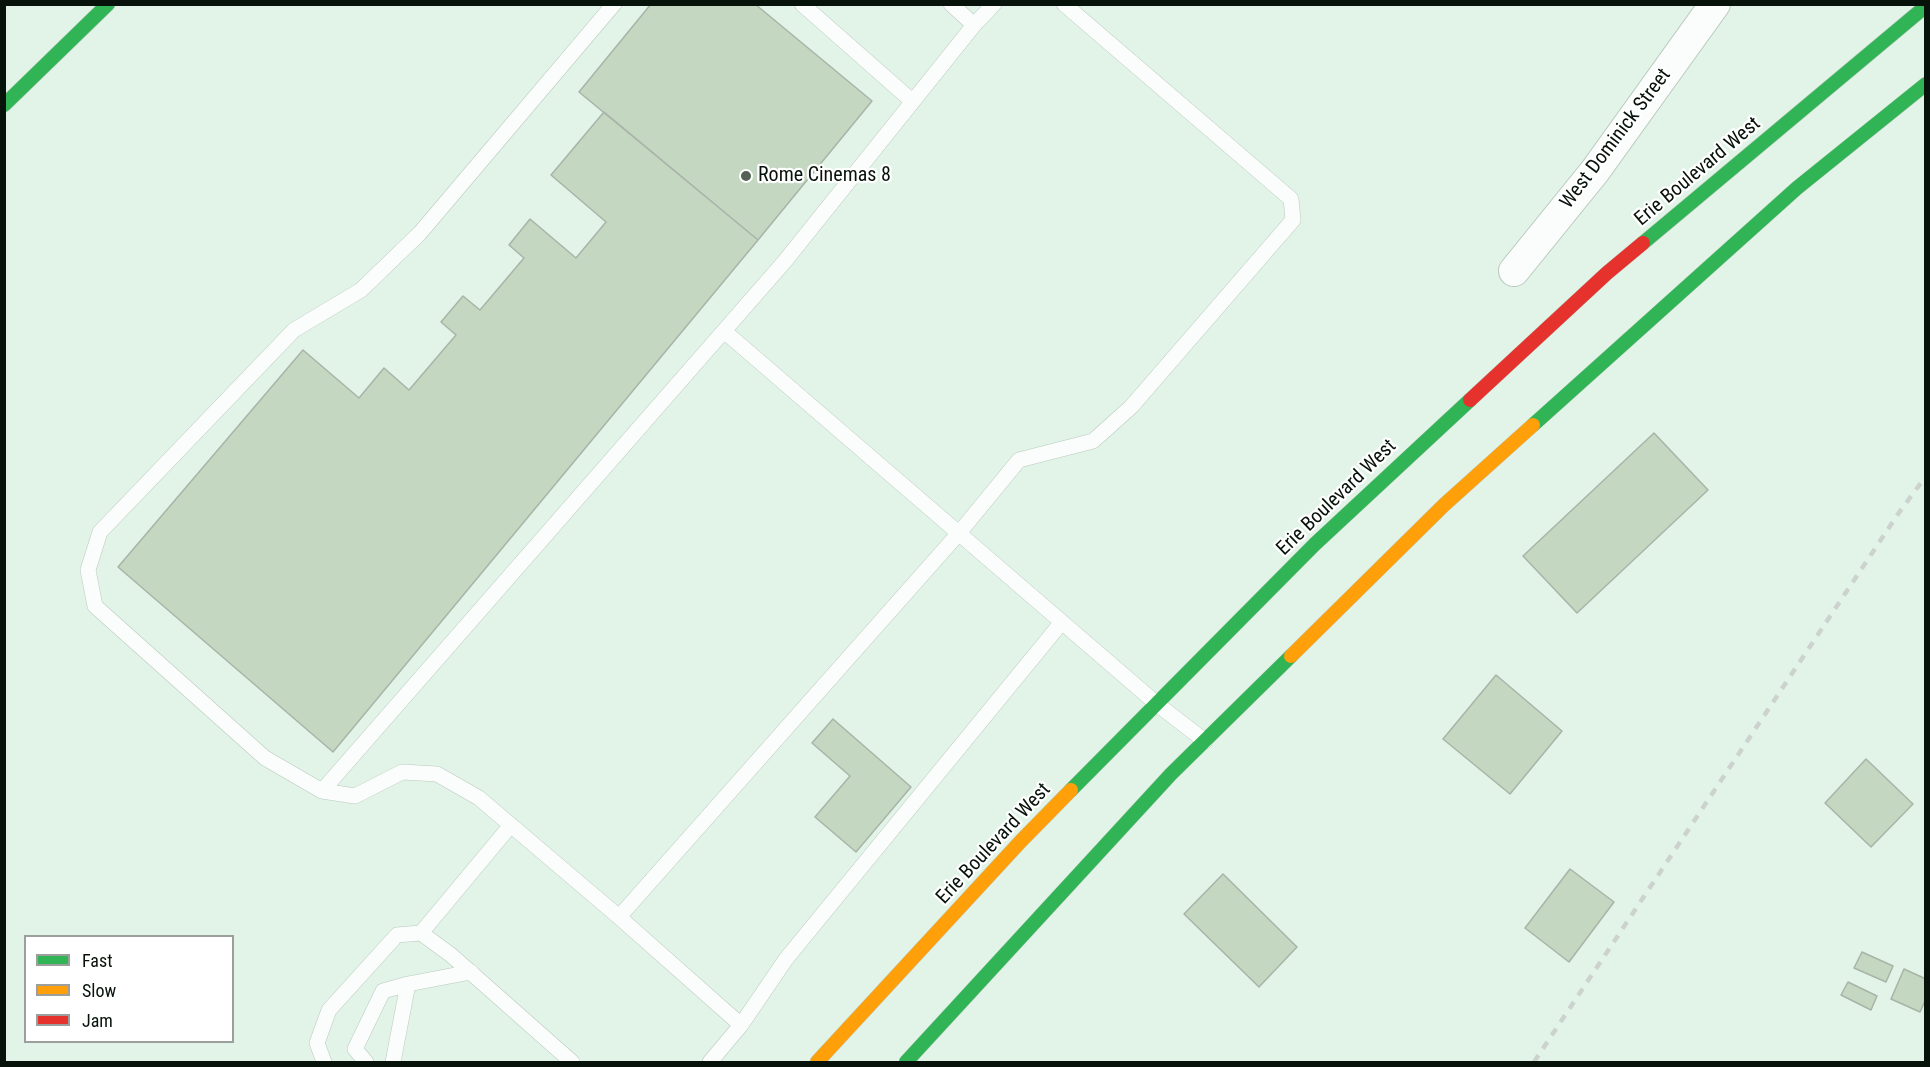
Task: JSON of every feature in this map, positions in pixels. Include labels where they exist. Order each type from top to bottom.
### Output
[{"type":"main road","points":[[4,105],[108,4]]},
{"type":"main road","name":"Erie Boulevard West","points":[[817,1062],[1021,841],[1315,544],[1607,273],[1926,6]]},
{"type":"main road","points":[[906,1062],[1163,783],[1444,505],[1797,188],[1926,84]]},
{"type":"street","name":"West Dominick Street","points":[[1515,271],[1594,171],[1715,4]]},
{"type":"lane","points":[[614,4],[420,233],[361,290],[294,330],[100,532],[88,570],[95,606],[265,758],[322,791],[355,796],[402,772],[437,774],[479,798],[741,1025]]},
{"type":"lane","points":[[802,4],[912,101]]},
{"type":"lane","points":[[951,4],[974,25]]},
{"type":"lane","points":[[322,791],[785,261],[912,101],[994,4]]},
{"type":"lane","points":[[619,917],[959,533],[1019,460],[1093,441],[1131,407],[1293,220],[1291,199],[1064,4]]},
{"type":"lane","points":[[724,331],[1157,704],[1205,741]]},
{"type":"lane","points":[[710,1062],[741,1025],[786,958],[1062,622]]},
{"type":"lane","points":[[421,933],[511,825]]},
{"type":"lane","points":[[324,1062],[317,1042],[328,1010],[397,935],[421,933],[471,972],[572,1062]]},
{"type":"lane","points":[[366,1062],[355,1049],[383,991],[471,972]]},
{"type":"lane","points":[[393,1062],[408,984]]},
{"type":"building","name":"Rome Cinemas 8","points":[[651,4],[755,4],[872,101],[758,240],[579,92]]},
{"type":"building","points":[[604,112],[758,240],[333,752],[118,567],[303,350],[359,398],[384,368],[409,390],[456,335],[441,322],[463,296],[480,310],[524,258],[509,245],[530,219],[576,258],[606,222],[551,175]]},
{"type":"building","points":[[1654,433],[1708,490],[1577,613],[1523,556]]},
{"type":"building","points":[[1496,675],[1562,731],[1510,794],[1443,739]]},
{"type":"building","points":[[833,719],[911,787],[856,852],[815,817],[850,776],[812,743]]},
{"type":"building","points":[[1866,759],[1913,804],[1871,847],[1825,803]]},
{"type":"building","points":[[1570,869],[1614,902],[1569,962],[1525,928]]},
{"type":"building","points":[[1223,874],[1297,947],[1259,987],[1184,914]]},
{"type":"building","points":[[1862,952],[1893,966],[1886,982],[1854,968]]},
{"type":"building","points":[[1904,969],[1926,979],[1926,999],[1920,1012],[1891,999]]},
{"type":"building","points":[[1848,982],[1877,996],[1871,1010],[1841,995]]},
{"type":"railway","points":[[1534,1062],[1898,514],[1926,476]]},
{"type":"traffic: fast","points":[[4,105],[108,4]]},
{"type":"traffic: fast","points":[[1643,243],[1926,6]]},
{"type":"traffic: fast","points":[[1533,425],[1797,188],[1926,84]]},
{"type":"traffic: fast","points":[[1071,790],[1315,544],[1470,400]]},
{"type":"traffic: fast","points":[[906,1062],[1171,774],[1291,656]]},
{"type":"traffic: slow","points":[[1291,656],[1444,505],[1533,425]]},
{"type":"traffic: slow","points":[[817,1062],[1071,790]]},
{"type":"traffic: jam","points":[[1470,400],[1607,273],[1643,243]]},
{"type":"place","name":"Rome Cinemas 8","points":[[746,176]]}]
